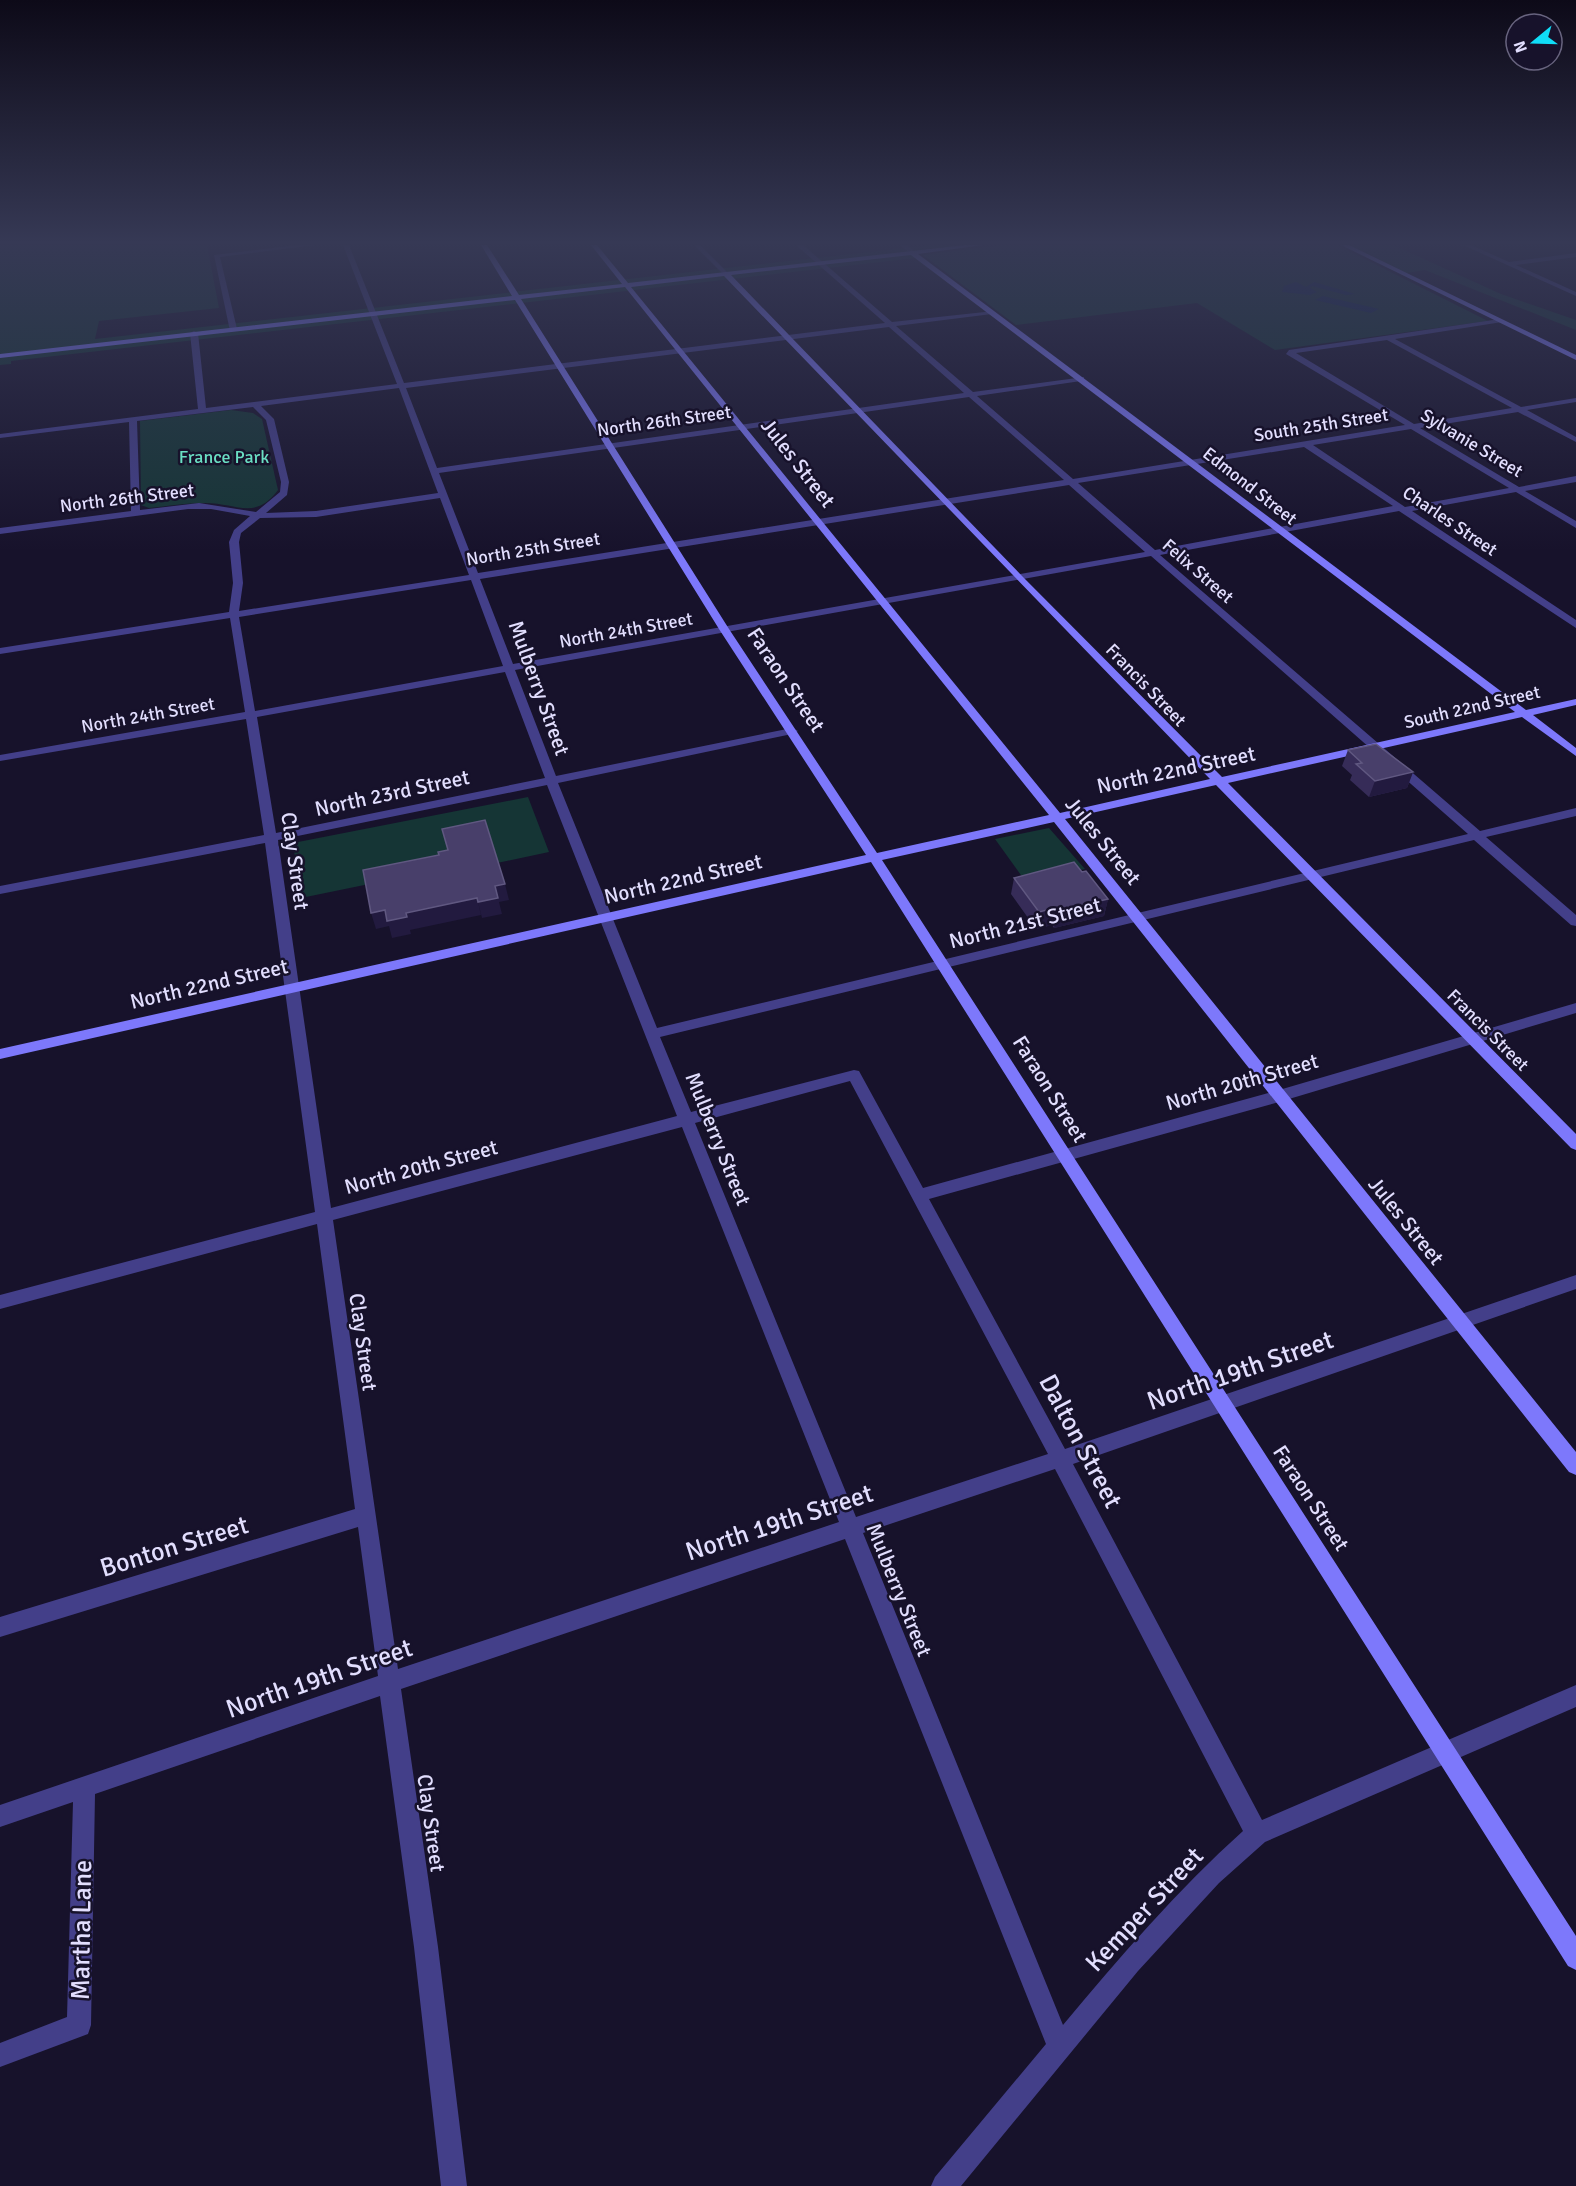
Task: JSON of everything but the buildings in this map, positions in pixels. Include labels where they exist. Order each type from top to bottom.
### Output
[{"type":"main road","points":[[0,356],[76,347]]},
{"type":"main road","name":"Faraon Street","points":[[548,347],[724,629],[876,857],[1576,1958]]},
{"type":"main road","name":"Jules Street","points":[[678,347],[881,602],[1138,917],[1576,1466]]},
{"type":"main road","name":"Francis Street","points":[[798,347],[944,502],[1576,1144]]},
{"type":"main road","name":"Edmond Street","points":[[1039,347],[1576,753]]},
{"type":"main road","points":[[1553,347],[1576,358]]},
{"type":"main road","name":"South 22nd Street","points":[[1377,748],[1576,702]]},
{"type":"main road","name":"North 22nd Street","points":[[0,1054],[1056,817],[1377,748]]},
{"type":"street","points":[[195,347],[202,411]]},
{"type":"street","name":"Mulberry Street","points":[[387,347],[551,780],[1059,2046]]},
{"type":"street","points":[[0,436],[720,347]]},
{"type":"street","name":"Felix Street","points":[[917,347],[1576,922]]},
{"type":"street","name":"Sylvanie Street","points":[[1321,347],[1288,352],[1576,525]]},
{"type":"street","points":[[1405,347],[1576,440]]},
{"type":"street","name":"North 26th Street","points":[[432,471],[1081,379]]},
{"type":"street","name":"South 25th Street","points":[[1072,483],[1576,400]]},
{"type":"street","points":[[255,404],[270,420],[285,482],[284,493],[257,515]]},
{"type":"street","points":[[133,420],[136,512]]},
{"type":"street","name":"Charles Street","points":[[1305,444],[1576,625]]},
{"type":"street","name":"North 24th Street","points":[[0,758],[1576,479]]},
{"type":"street","name":"North 25th Street","points":[[0,651],[817,521],[1072,483]]},
{"type":"street","name":"North 26th Street","points":[[0,531],[205,505],[257,515],[302,515],[442,495]]},
{"type":"street","name":"Clay Street","points":[[257,515],[237,532],[234,542],[238,584],[234,614],[270,838],[324,1216],[364,1516],[426,1947],[454,2186]]},
{"type":"street","name":"North 23rd Street","points":[[0,890],[270,838],[792,731]]},
{"type":"street","name":"North 21st Street","points":[[652,1034],[1576,812]]},
{"type":"street","name":"North 20th Street","points":[[918,1196],[1279,1096],[1576,1008]]},
{"type":"street","name":"North 20th Street","points":[[0,1302],[854,1075]]},
{"type":"street","name":"Dalton Street","points":[[854,1075],[1060,1459],[1257,1834]]},
{"type":"street","name":"North 19th Street","points":[[0,1816],[851,1527],[1224,1404],[1576,1282]]},
{"type":"street","name":"Bonton Street","points":[[0,1627],[364,1516]]},
{"type":"street","name":"Kemper Street","points":[[944,2186],[1059,2046],[1210,1875],[1257,1834],[1576,1696]]},
{"type":"street","name":"Martha Lane","points":[[0,2055],[79,2025],[84,1787]]},
{"type":"green space","points":[[0,347],[134,347],[11,361],[11,364],[0,365]]},
{"type":"green space","points":[[1270,347],[1297,347],[1275,350]]},
{"type":"green space","name":"France Park","points":[[231,410],[253,413],[262,419],[278,490],[270,499],[253,508],[205,503],[149,508],[141,505],[140,421]]},
{"type":"green space","points":[[528,797],[549,852],[497,863],[452,867],[301,898],[293,843]]},
{"type":"green space","points":[[1049,828],[1085,869],[1026,882],[995,839]]}]
